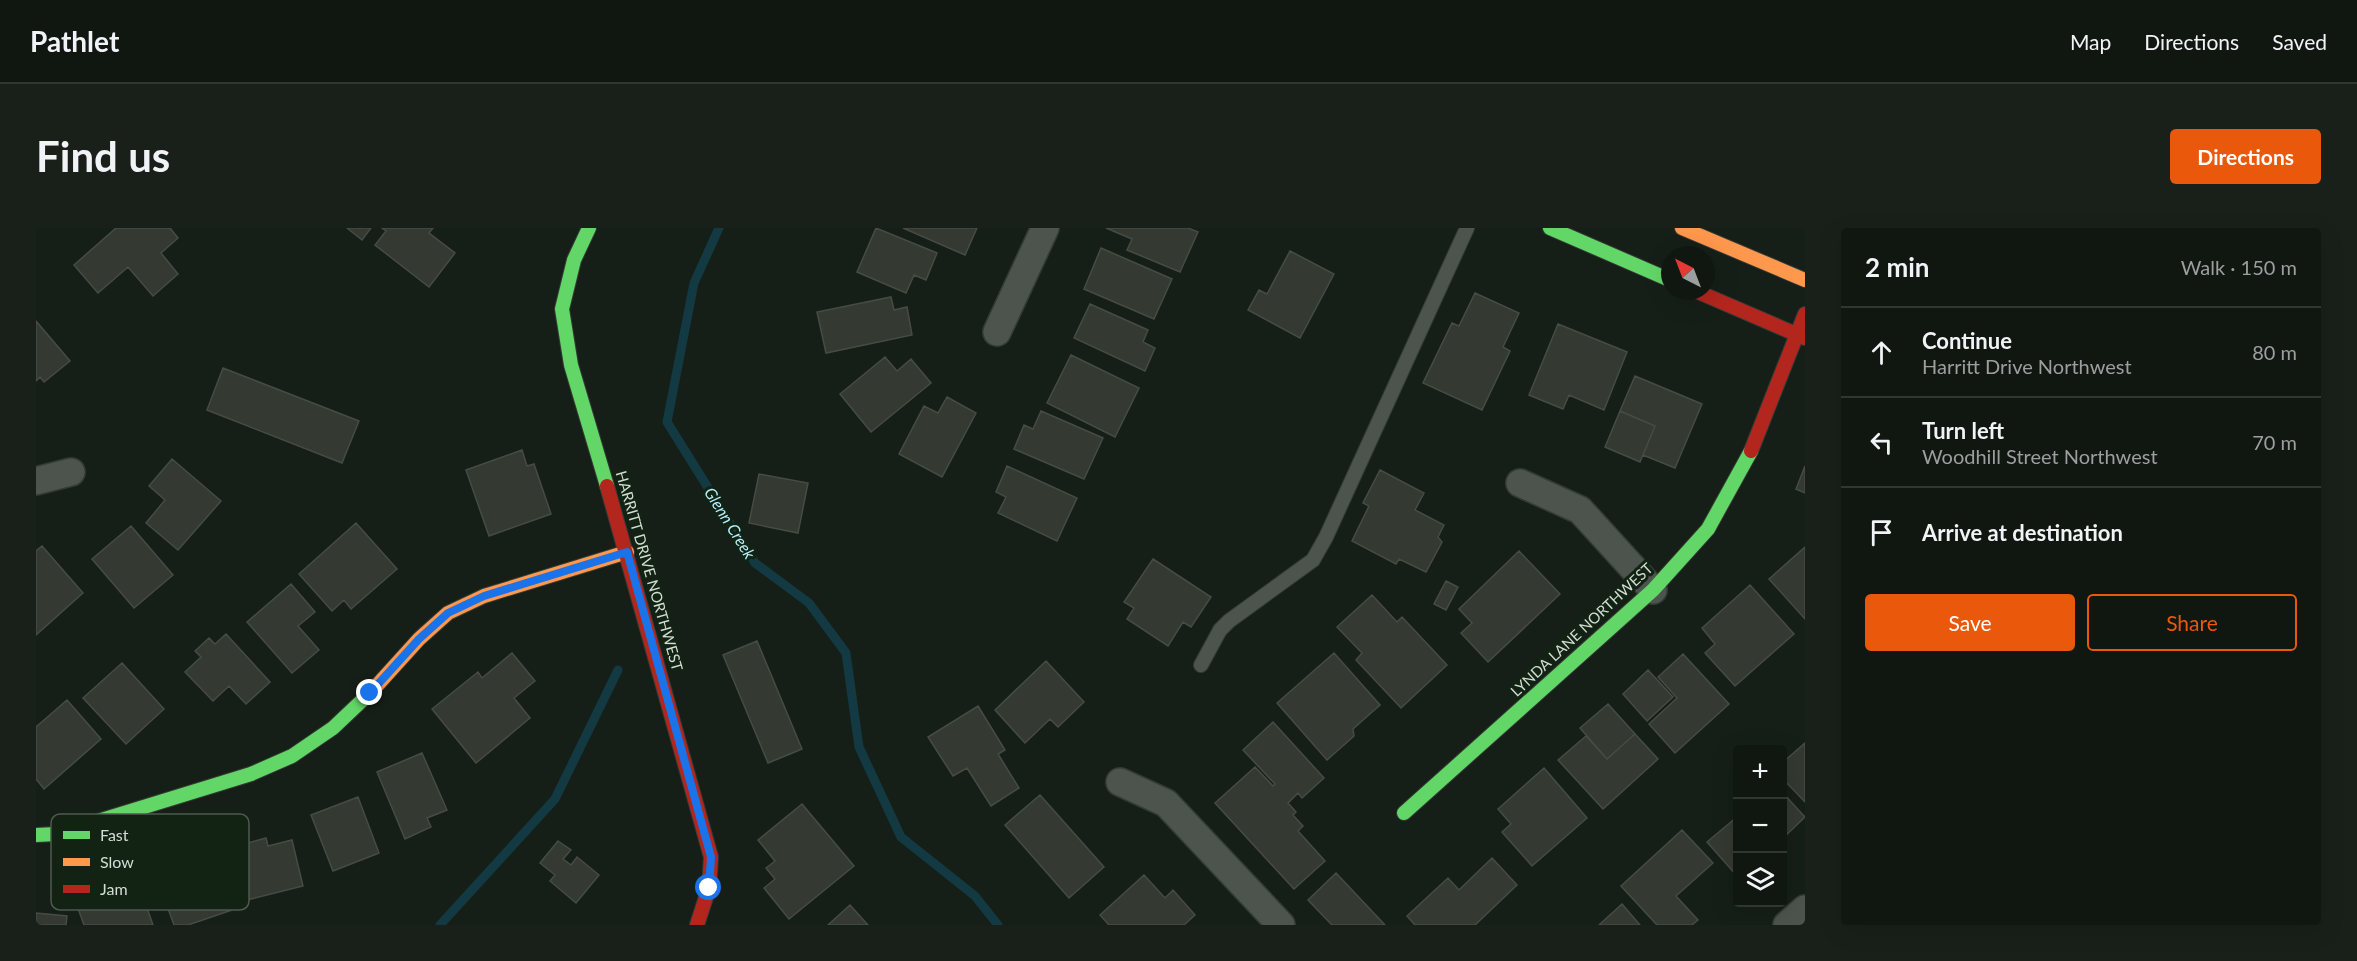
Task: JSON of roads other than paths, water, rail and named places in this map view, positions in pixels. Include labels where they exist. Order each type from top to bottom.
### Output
[{"type":"street","name":"HARRITT DRIVE NORTHWEST","points":[[589,228],[574,260],[562,309],[572,365],[627,552],[711,857],[709,888],[697,925]]},
{"type":"street","points":[[997,332],[1045,228]]},
{"type":"street","points":[[1550,228],[1661,276]]},
{"type":"street","points":[[1682,228],[1710,233],[1805,280]]},
{"type":"street","points":[[1715,299],[1801,336]]},
{"type":"street","name":"LYNDA LANE NORTHWEST","points":[[1404,813],[1653,590],[1708,529],[1749,455],[1801,336],[1805,314]]},
{"type":"street","points":[[36,481],[71,472]]},
{"type":"street","points":[[1520,483],[1580,510],[1653,590]]},
{"type":"street","points":[[121,814],[251,774],[292,756],[333,728],[363,700],[419,639],[448,613],[484,596],[627,552]]},
{"type":"street","points":[[1120,782],[1166,803],[1281,925]]},
{"type":"street","points":[[36,835],[51,834]]},
{"type":"street","points":[[1787,925],[1805,909]]},
{"type":"lane","points":[[1201,665],[1220,630],[1229,621],[1313,560],[1326,537],[1467,228]]},
{"type":"waterway","name":"Glenn Creek","points":[[719,228],[694,283],[667,422],[755,563],[809,603],[846,653],[859,747],[901,837],[975,896],[998,925]]},
{"type":"waterway","points":[[440,925],[555,799],[618,670]]}]
